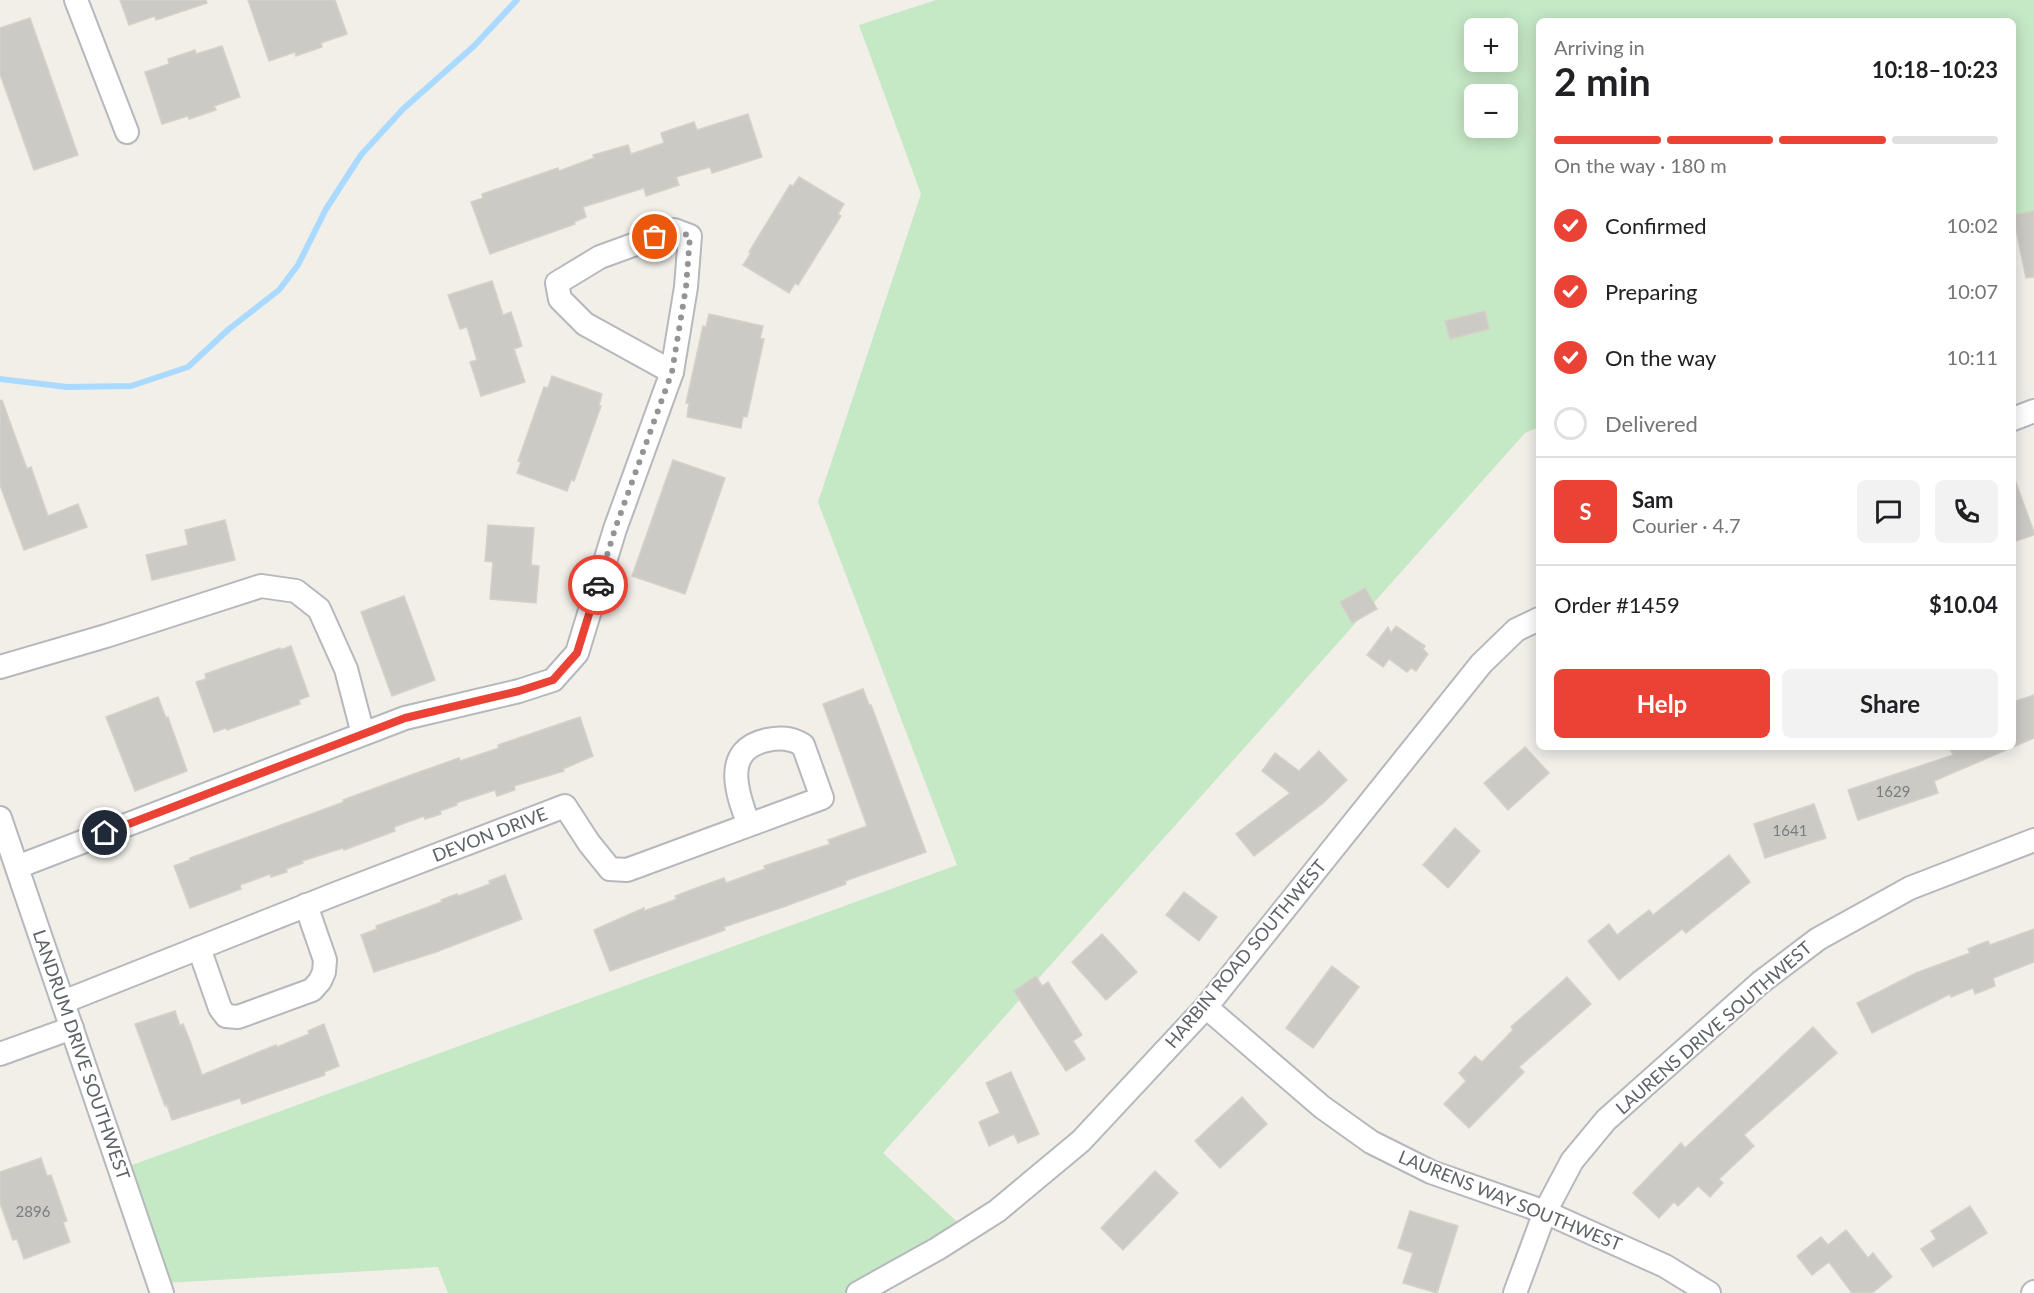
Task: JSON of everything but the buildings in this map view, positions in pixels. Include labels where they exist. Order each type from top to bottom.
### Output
[{"type":"street","points":[[76,0],[127,132]]},
{"type":"street","points":[[17,867],[405,718],[519,691],[553,680],[577,653],[615,529],[672,372],[686,287],[690,236],[674,230],[600,257],[557,284],[560,299],[585,324],[672,372]]},
{"type":"street","points":[[2016,417],[2034,411]]},
{"type":"street","points":[[0,667],[106,636],[261,586],[296,591],[319,609],[346,669],[363,734]]},
{"type":"street","name":"HARBIN ROAD SOUTHWEST","points":[[858,1293],[937,1249],[997,1211],[1081,1141],[1206,1007],[1481,664],[1516,630],[1536,620]]},
{"type":"street","name":"DEVON DRIVE","points":[[63,1002],[306,905],[565,806],[589,843],[610,869],[627,870],[749,825]]},
{"type":"street","name":"LANDRUM DRIVE SOUTHWEST","points":[[0,818],[162,1293]]},
{"type":"street","name":"LAURENS DRIVE SOUTHWEST","points":[[1515,1293],[1545,1212],[1572,1161],[1606,1120],[1761,982],[1818,939],[1910,888],[2034,840]]},
{"type":"street","points":[[199,948],[220,1008],[226,1016],[237,1017],[312,990],[324,972],[325,960],[306,905]]},
{"type":"street","name":"LAURENS WAY SOUTHWEST","points":[[1206,1007],[1322,1107],[1371,1142],[1431,1172],[1545,1212],[1665,1266],[1708,1293]]},
{"type":"street","points":[[0,1054],[72,1028]]},
{"type":"green space","points":[[936,0],[2034,0],[2034,221],[2016,229],[2016,18],[1536,18],[1536,428],[1525,433],[883,1153],[967,1231],[858,1293],[448,1293],[438,1267],[164,1283],[124,1168],[957,865],[818,502],[921,194],[859,25]]},
{"type":"waterway","points":[[0,379],[67,387],[131,386],[188,367],[229,329],[279,290],[298,265],[326,209],[361,155],[403,109],[474,46],[517,0]]},
{"type":"way so far","points":[[598,585],[615,529],[672,372],[686,287],[690,236],[674,230],[655,237]]},
{"type":"route","points":[[105,833],[405,718],[519,691],[553,680],[577,653],[598,585]]}]
